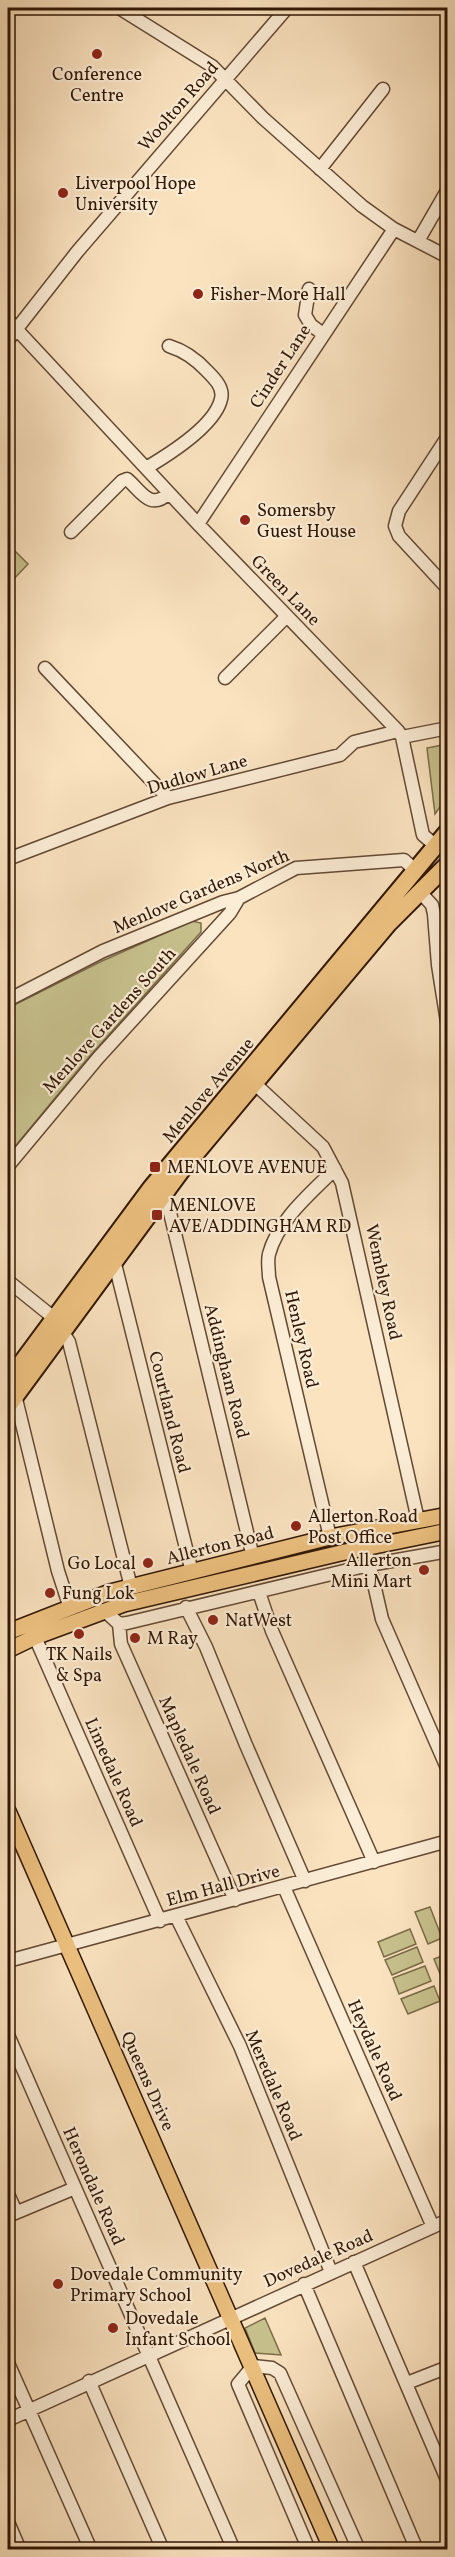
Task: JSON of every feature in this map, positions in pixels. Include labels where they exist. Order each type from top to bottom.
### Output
[{"type":"highway","name":"Menlove Avenue","points":[[10,1394],[151,1188],[447,831]]},
{"type":"highway","name":"Menlove Avenue","points":[[58,1325],[114,1260],[165,1192],[254,1083],[388,924],[447,864]]},
{"type":"highway","points":[[416,871],[420,892]]},
{"type":"main road","name":"Allerton Road","points":[[8,1632],[131,1587],[330,1537],[447,1515]]},
{"type":"main road","name":"Allerton Road","points":[[12,1647],[104,1610],[447,1531]]},
{"type":"main road","name":"Queens Drive","points":[[8,1811],[332,2550]]},
{"type":"street","points":[[119,8],[206,62],[226,78],[263,117],[362,206],[394,230],[447,257]]},
{"type":"street","name":"Woolton Road","points":[[8,340],[12,325],[287,8]]},
{"type":"street","points":[[320,169],[383,89]]},
{"type":"street","points":[[418,241],[447,189]]},
{"type":"street","name":"Cinder Lane","points":[[198,524],[394,230]]},
{"type":"street","points":[[309,289],[305,315],[311,325],[323,334]]},
{"type":"street","name":"Green Lane","points":[[12,325],[198,524],[400,734]]},
{"type":"street","points":[[146,468],[182,446],[210,418],[221,399],[219,384],[200,363],[183,350],[169,346]]},
{"type":"street","points":[[447,436],[399,512],[395,526],[399,536],[447,589]]},
{"type":"street","points":[[71,532],[122,481],[127,479],[148,499],[155,502],[162,500],[169,493]]},
{"type":"street","points":[[225,678],[287,616]]},
{"type":"street","points":[[45,668],[168,798]]},
{"type":"street","name":"Dudlow Lane","points":[[8,859],[168,798],[340,755],[354,742],[447,728]]},
{"type":"street","points":[[400,734],[423,835],[435,846]]},
{"type":"street","name":"Menlove Gardens North","points":[[8,1000],[103,951],[223,902],[239,898],[296,868],[404,860],[416,871]]},
{"type":"street","points":[[420,892],[432,905],[447,1028]]},
{"type":"street","name":"Menlove Gardens South","points":[[8,1166],[98,1058],[230,913],[239,898]]},
{"type":"street","points":[[432,905],[447,907],[438,964]]},
{"type":"street","name":"Wembley Road","points":[[254,1083],[323,1147],[336,1169],[350,1213],[418,1520]]},
{"type":"street","name":"Henley Road","points":[[330,1537],[269,1277],[268,1256],[276,1236],[294,1212],[336,1169]]},
{"type":"street","name":"Addingham Road","points":[[165,1192],[253,1557]]},
{"type":"street","name":"Courtland Road","points":[[114,1260],[192,1572]]},
{"type":"street","points":[[8,1281],[58,1325],[69,1342],[131,1587]]},
{"type":"street","points":[[10,1394],[70,1608]]},
{"type":"street","points":[[367,1548],[382,1618],[447,1770]]},
{"type":"street","points":[[104,1610],[119,1624],[369,1565],[447,1551]]},
{"type":"street","points":[[259,1592],[272,1631],[374,1862]]},
{"type":"street","points":[[186,1607],[207,1647],[246,1745],[305,1881]]},
{"type":"street","name":"Mapledale Road","points":[[119,1624],[121,1644],[235,1900]]},
{"type":"street","name":"Limedale Road","points":[[35,1637],[159,1921]]},
{"type":"street","name":"Elm Hall Drive","points":[[8,1961],[447,1841]]},
{"type":"street","name":"Heydale Road","points":[[284,1887],[432,2227]]},
{"type":"street","name":"Meredale Road","points":[[176,1916],[240,2046],[331,2272]]},
{"type":"street","name":"Herondale Road","points":[[8,2035],[234,2550]]},
{"type":"street","points":[[8,2194],[12,2214],[75,2188]]},
{"type":"street","name":"Dovedale Road","points":[[8,2420],[147,2354],[447,2220]]},
{"type":"street","points":[[354,2262],[447,2482]]},
{"type":"street","points":[[304,2284],[417,2550]]},
{"type":"street","points":[[8,2363],[91,2550]]},
{"type":"street","points":[[309,2550],[238,2384],[252,2366],[272,2368],[280,2373],[359,2550]]},
{"type":"street","points":[[407,2383],[447,2367]]},
{"type":"street","points":[[89,2381],[163,2550]]},
{"type":"street","points":[[8,2522],[20,2550]]},
{"type":"shaded area","points":[[8,544],[28,564],[8,585]]},
{"type":"shaded area","points":[[447,744],[447,797],[435,814],[427,748]]},
{"type":"shaded area","points":[[192,921],[201,923],[201,932],[89,1057],[8,1155],[8,1008],[102,961]]},
{"type":"shaded area","points":[[430,1907],[442,1938],[428,1944],[415,1912]]},
{"type":"shaded area","points":[[410,1929],[416,1944],[384,1957],[378,1942]]},
{"type":"shaded area","points":[[417,1947],[423,1962],[392,1975],[385,1960]]},
{"type":"shaded area","points":[[447,1954],[448,1990],[447,1991],[434,1959]]},
{"type":"shaded area","points":[[425,1966],[431,1981],[399,1994],[393,1978]]},
{"type":"shaded area","points":[[434,1986],[440,2001],[408,2014],[401,1999]]},
{"type":"shaded area","points":[[265,2318],[281,2355],[255,2353],[245,2328]]},
{"type":"place","name":"Conference Centre","points":[[97,54]]},
{"type":"place","name":"Liverpool Hope University","points":[[63,193]]},
{"type":"place","name":"Fisher-More Hall","points":[[198,294]]},
{"type":"place","name":"Somersby Guest House","points":[[245,520]]},
{"type":"place","name":"MENLOVE AVENUE","points":[[155,1167]]},
{"type":"place","name":"MENLOVE AVE/ADDINGHAM RD","points":[[157,1215]]},
{"type":"place","name":"Allerton Road Post Office","points":[[296,1526]]},
{"type":"place","name":"Go Local","points":[[148,1563]]},
{"type":"place","name":"Allerton Mini Mart","points":[[424,1570]]},
{"type":"place","name":"Fung Lok","points":[[50,1593]]},
{"type":"place","name":"NatWest","points":[[213,1620]]},
{"type":"place","name":"TK Nails & Spa","points":[[79,1634]]},
{"type":"place","name":"M Ray","points":[[135,1638]]},
{"type":"place","name":"Dovedale Community Primary School","points":[[58,2284]]},
{"type":"place","name":"Dovedale Infant School","points":[[113,2328]]}]
